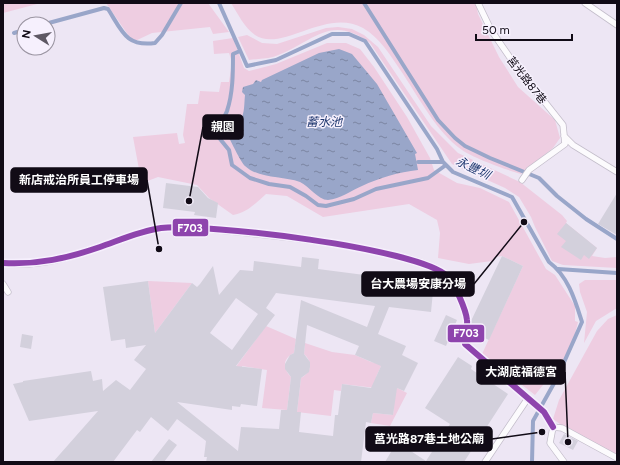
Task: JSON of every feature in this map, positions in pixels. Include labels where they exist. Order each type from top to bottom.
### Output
[{"type":"lane","name":"莒光路87巷","points":[[478,3],[491,30],[513,62],[563,125],[564,135],[573,145],[617,172]]},
{"type":"lane","points":[[585,3],[617,25]]},
{"type":"lane","points":[[522,180],[529,170],[564,144],[564,135]]},
{"type":"lane","points":[[3,263],[24,265],[63,260],[158,229],[184,227],[343,246],[428,264],[447,276],[467,320],[464,336],[466,344],[544,412],[554,427],[550,443],[564,462]]},
{"type":"lane","points":[[3,284],[8,292]]},
{"type":"lane","points":[[485,462],[528,398]]},
{"type":"lane","points":[[554,427],[562,428],[617,458]]},
{"type":"shaded area","points":[[3,3],[41,3],[3,13]]},
{"type":"shaded area","points":[[106,3],[208,3],[229,32],[213,34],[210,27],[152,33],[133,42]]},
{"type":"shaded area","points":[[231,3],[476,3],[478,14],[499,57],[518,87],[555,120],[560,138],[553,148],[521,174],[499,167],[462,150],[444,134],[428,114],[384,47],[375,37],[363,28],[349,23],[334,23],[278,39],[266,39],[255,35],[248,28]]},
{"type":"shaded area","points":[[338,27],[352,29],[364,35],[378,47],[431,126],[458,153],[520,182],[562,215],[567,221],[566,223],[597,248],[592,256],[605,258],[617,257],[617,268],[563,265],[552,261],[531,217],[519,197],[505,188],[452,164],[370,43],[356,34],[343,30],[332,30],[273,57],[249,60],[238,37],[247,35],[262,43],[277,44],[326,28]]},
{"type":"shaded area","points":[[233,38],[244,68],[249,71],[276,64],[327,43],[346,43],[360,49],[374,67],[407,117],[430,158],[434,170],[457,183],[480,188],[509,202],[546,269],[555,275],[575,306],[575,321],[578,322],[571,350],[535,395],[482,354],[523,266],[502,256],[495,257],[492,261],[469,264],[438,258],[440,233],[437,220],[409,204],[323,217],[287,196],[266,194],[247,210],[233,215],[209,198],[197,185],[158,177],[145,182],[141,180],[133,137],[177,133],[179,144],[185,143],[183,135],[187,104],[198,104],[200,91],[219,92],[221,82],[229,82],[232,62],[229,53],[214,54],[213,41]]},
{"type":"shaded area","points":[[585,280],[617,280],[617,308],[596,321],[584,343],[587,312],[580,292],[579,284]]},
{"type":"shaded area","points":[[148,281],[192,283],[155,333]]},
{"type":"shaded area","points":[[617,315],[617,455],[564,427],[553,419],[559,400],[597,331],[608,319]]},
{"type":"shaded area","points":[[266,326],[296,339],[294,353],[290,355],[285,364],[286,370],[291,377],[287,410],[262,408],[267,370],[242,366],[242,368],[235,368]]},
{"type":"shaded area","points":[[305,343],[332,352],[355,355],[371,362],[382,364],[376,377],[407,393],[390,426],[371,423],[373,413],[393,415],[394,406],[376,388],[342,384],[341,391],[334,390],[331,416],[297,412],[301,378],[305,376],[310,367],[309,360],[304,354]]},
{"type":"water","name":"蓄水池","points":[[339,49],[352,54],[377,84],[417,153],[415,154],[418,170],[382,178],[341,196],[328,200],[321,198],[300,182],[264,175],[251,170],[245,166],[238,156],[227,134],[242,118],[245,95],[242,92],[243,87],[253,84],[256,80],[261,82],[262,80],[319,53]]},
{"type":"building","points":[[166,183],[198,187],[208,198],[218,203],[216,218],[194,215],[195,212],[163,208]]},
{"type":"building","points":[[617,193],[617,235],[598,224]]},
{"type":"building","points":[[566,223],[597,248],[589,259],[584,255],[581,260],[561,247],[566,241],[557,234]]},
{"type":"building","points":[[502,256],[523,266],[489,340],[470,331],[471,321]]},
{"type":"building","points":[[302,257],[319,259],[318,269],[380,277],[381,274],[402,276],[402,278],[434,281],[431,312],[389,307],[378,334],[406,346],[402,355],[418,363],[404,391],[397,388],[393,415],[373,413],[371,423],[366,422],[361,462],[206,462],[207,457],[204,457],[206,441],[177,419],[168,431],[151,417],[140,432],[137,430],[113,462],[53,462],[98,411],[29,421],[13,384],[23,381],[91,371],[93,381],[102,379],[103,391],[116,380],[130,390],[146,369],[134,360],[146,345],[126,348],[125,339],[111,341],[103,287],[148,281],[155,333],[192,283],[197,287],[213,266],[219,295],[240,270],[253,271],[254,261],[301,267]],"holes":[[[276,293],[375,306],[367,327],[301,300],[294,353],[290,355],[285,364],[285,369],[291,377],[287,410],[281,410],[279,429],[241,427],[238,451],[177,402],[232,410],[232,406],[240,407],[241,404],[257,406],[262,369],[236,366],[275,315],[266,308]],[[236,298],[258,314],[232,350],[210,333]],[[307,325],[359,346],[355,355],[381,366],[371,388],[342,384],[338,415],[335,415],[333,436],[299,432],[301,412],[297,412],[301,378],[309,372],[310,367],[310,362],[304,354]]]},
{"type":"building","points":[[446,315],[457,320],[446,346],[434,341]]},
{"type":"building","points":[[22,334],[33,336],[31,349],[20,347]]},
{"type":"building","points":[[458,357],[472,366],[471,369],[508,394],[464,462],[385,462],[397,442],[426,461],[450,424],[425,408]]},
{"type":"building","points":[[564,434],[578,441],[573,450],[559,443]]},
{"type":"building","points":[[169,439],[177,445],[164,462],[151,462]]},
{"type":"waterway","points":[[56,21],[104,8],[108,9],[121,30],[131,40],[145,44],[155,43],[162,35],[181,3]]},
{"type":"waterway","name":"永豐圳","points":[[219,3],[247,66],[276,60],[332,34],[349,34],[365,41],[437,149],[443,162],[453,172],[512,197],[549,262],[556,268],[566,281],[582,322],[557,378],[533,421],[532,462]]},
{"type":"waterway","points":[[364,3],[438,120],[455,138],[465,146],[490,158],[539,178],[557,196],[586,219],[617,239]]},
{"type":"waterway","points":[[240,51],[233,54],[232,90],[227,111],[216,134],[229,150],[232,165],[250,178],[269,184],[290,187],[318,205],[326,206],[354,199],[376,189],[428,178],[446,165]]},
{"type":"waterway","points":[[418,162],[443,162]]},
{"type":"waterway","points":[[558,269],[617,273]]},
{"type":"transit line","name":"F703","points":[[3,263],[28,263],[53,260],[88,251],[145,231],[161,228],[185,227],[220,229],[310,240],[355,247],[396,256],[428,266],[447,276],[457,291],[466,316],[467,323],[465,344],[544,412],[553,427]]},
{"type":"place","name":"親園","points":[[189,201]]},
{"type":"place","name":"台大農場安康分場","points":[[524,222]]},
{"type":"place","name":"新店戒治所員工停車場","points":[[159,249]]},
{"type":"place","name":"莒光路87巷土地公廟","points":[[542,432]]},
{"type":"place","name":"大湖底福德宮","points":[[568,442]]}]
